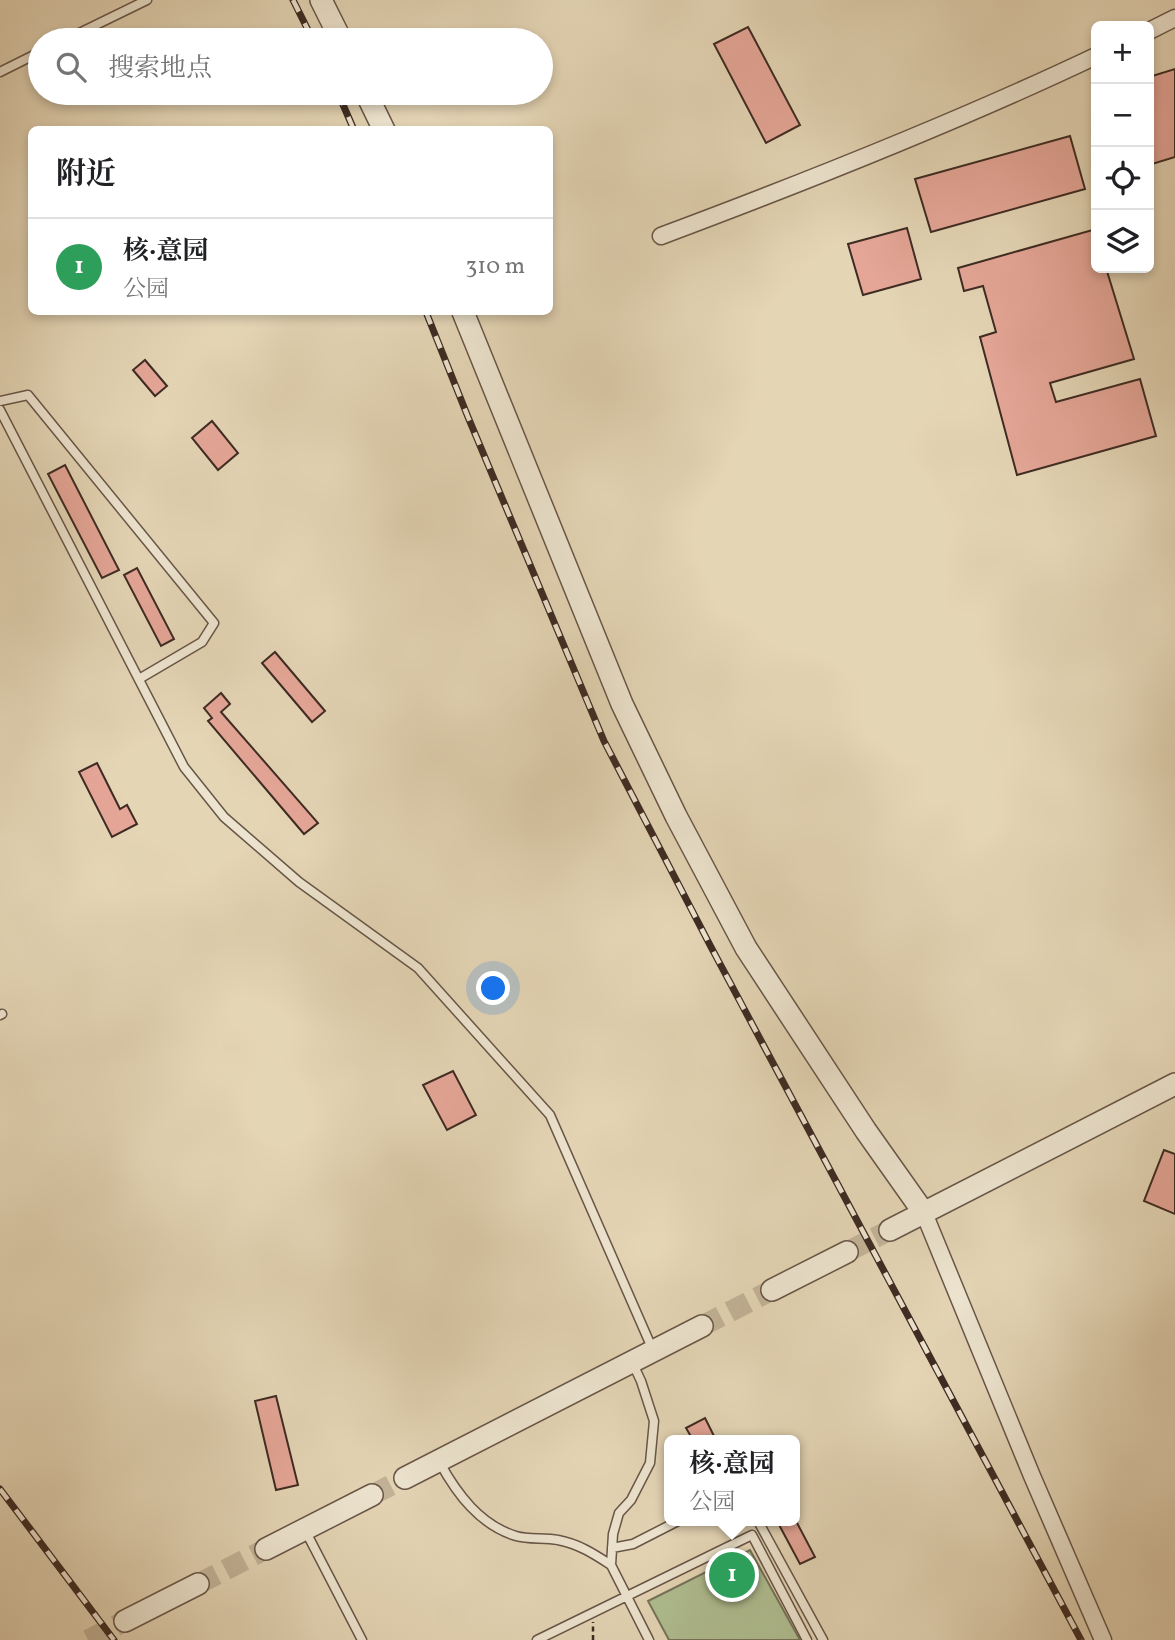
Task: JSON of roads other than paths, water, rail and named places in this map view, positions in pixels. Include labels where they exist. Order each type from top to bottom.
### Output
[{"type":"street","points":[[321,0],[335,28]]},
{"type":"street","points":[[1154,28],[1175,18]]},
{"type":"street","points":[[661,236],[799,184],[1042,82],[1091,58]]},
{"type":"street","points":[[372,105],[382,126]]},
{"type":"street","points":[[464,315],[622,704],[676,816],[746,948],[923,1213],[1103,1640]]},
{"type":"street","points":[[890,1230],[1174,1088]]},
{"type":"street","points":[[772,1290],[847,1252]]},
{"type":"street","points":[[405,1478],[702,1326]]},
{"type":"street","points":[[266,1549],[372,1495]]},
{"type":"street","points":[[125,1621],[198,1584]]},
{"type":"lane","points":[[90,28],[147,0]]},
{"type":"lane","points":[[0,72],[28,58]]},
{"type":"lane","points":[[0,401],[27,395],[214,623],[202,642],[139,679]]},
{"type":"lane","points":[[0,410],[184,767],[224,817],[299,882],[418,968],[550,1115],[653,1351]]},
{"type":"lane","points":[[611,1565],[613,1534],[620,1513],[631,1500],[650,1463],[654,1421],[632,1362]]},
{"type":"lane","points":[[439,1461],[451,1484],[478,1516],[516,1536],[558,1540],[584,1547],[611,1565],[649,1640]]},
{"type":"lane","points":[[612,1548],[633,1544],[668,1526]]},
{"type":"lane","points":[[761,1526],[823,1640]]},
{"type":"lane","points":[[304,1529],[362,1640]]},
{"type":"lane","points":[[537,1640],[752,1535],[807,1640]]},
{"type":"tunnel","points":[[847,1252],[890,1230]]},
{"type":"tunnel","points":[[702,1326],[772,1290]]},
{"type":"tunnel","points":[[372,1495],[405,1478]]},
{"type":"tunnel","points":[[198,1584],[266,1549]]},
{"type":"tunnel","points":[[88,1640],[125,1621]]},
{"type":"railway","points":[[293,0],[307,28]]},
{"type":"railway","points":[[343,105],[352,126]]},
{"type":"railway","points":[[427,315],[604,741],[1081,1640]]},
{"type":"railway","points":[[0,1489],[114,1640]]},
{"type":"place","name":"核·意园","points":[[732,1575]]}]
